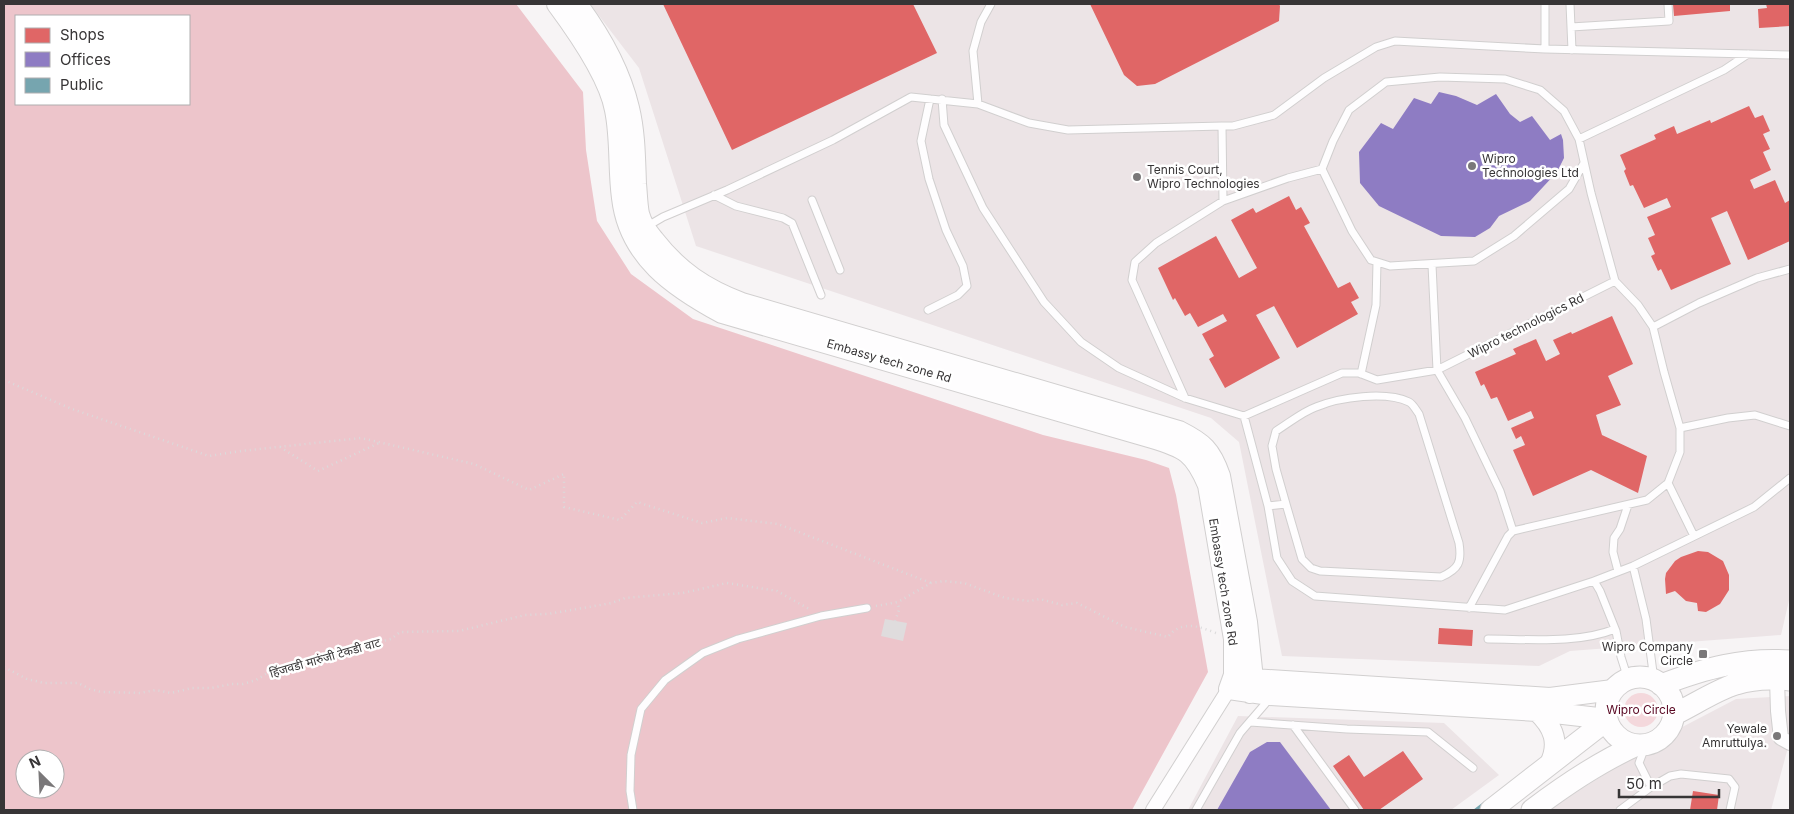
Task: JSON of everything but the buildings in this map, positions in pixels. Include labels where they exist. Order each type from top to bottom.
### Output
[{"type":"main road","points":[[1658,682],[1704,669],[1740,662],[1790,661]]},
{"type":"main road","points":[[1532,810],[1565,785],[1592,768],[1642,744],[1654,741],[1667,730],[1673,714],[1671,698],[1658,682],[1646,677],[1621,684],[1606,704],[1607,720],[1615,734],[1629,743],[1642,744]]},
{"type":"main road","points":[[1673,714],[1735,684],[1755,680],[1784,679]]},
{"type":"main road","points":[[1491,810],[1607,720]]},
{"type":"street","name":"Embassy tech zone Rd","points":[[557,4],[606,82],[616,110],[622,199],[625,216],[638,231],[658,271],[687,294],[722,313],[1180,447],[1199,465],[1208,485],[1241,684]]},
{"type":"street","points":[[577,4],[611,58],[625,92],[633,127],[639,214],[638,231],[662,251],[677,267],[722,296],[742,303],[1179,431],[1198,441],[1207,449],[1214,460],[1220,476],[1247,622],[1241,684],[1153,810]]},
{"type":"street","points":[[1784,679],[1778,711],[1781,738],[1790,743]]},
{"type":"street","points":[[1241,684],[1550,698],[1621,684]]},
{"type":"street","points":[[1241,684],[1270,695],[1537,711],[1607,720]]},
{"type":"street","points":[[1537,711],[1547,720],[1552,728],[1555,754],[1550,764]]},
{"type":"lane","points":[[978,104],[973,51],[980,22],[991,4]]},
{"type":"lane","points":[[1545,4],[1545,49]]},
{"type":"lane","points":[[1570,4],[1572,50]]},
{"type":"lane","points":[[1571,27],[1669,21],[1668,4]]},
{"type":"lane","points":[[638,231],[663,217],[833,140],[911,97],[978,104],[1029,123],[1068,130],[1232,126],[1274,115],[1324,78],[1376,47],[1395,41],[1572,50],[1790,55]]},
{"type":"lane","points":[[1579,139],[1724,70],[1748,54]]},
{"type":"lane","points":[[1469,608],[1508,536],[1513,531],[1648,500],[1668,483],[1680,452],[1680,428],[1653,327],[1638,305],[1614,281],[1579,139],[1564,111],[1540,90],[1505,79],[1440,77],[1386,82],[1349,110],[1333,141],[1322,169],[1352,231],[1371,260],[1390,266],[1474,261],[1514,236],[1569,189],[1584,163]]},
{"type":"lane","points":[[928,310],[958,295],[966,286],[963,266],[946,230],[929,179],[921,141],[930,99]]},
{"type":"lane","points":[[942,99],[944,125],[983,208],[1044,302],[1081,342],[1119,368],[1185,398],[1244,416],[1268,506],[1277,558],[1292,581],[1315,596],[1505,610],[1594,581],[1633,566],[1754,507],[1790,478]]},
{"type":"lane","points":[[1222,126],[1223,201]]},
{"type":"lane","points":[[1185,398],[1132,280],[1135,262],[1156,243],[1223,201],[1288,178],[1322,169]]},
{"type":"lane","points":[[714,195],[736,206],[783,218],[792,223],[821,295]]},
{"type":"lane","points":[[812,200],[840,270]]},
{"type":"lane","points":[[1361,374],[1376,305],[1377,262]]},
{"type":"lane","points":[[1432,265],[1437,370],[1465,418],[1500,490],[1513,531]]},
{"type":"lane","points":[[1653,327],[1699,303],[1757,278],[1790,269]]},
{"type":"lane","name":"Wipro technologics Rd","points":[[1244,416],[1342,373],[1361,374],[1377,380],[1437,370],[1614,281]]},
{"type":"lane","points":[[1372,396],[1397,398],[1411,403],[1419,414],[1459,543],[1461,555],[1457,566],[1452,572],[1441,577],[1320,571],[1311,568],[1302,559],[1286,504],[1273,454],[1272,446],[1276,431],[1317,406],[1347,398],[1372,396]]},
{"type":"lane","points":[[1680,428],[1728,418],[1755,415],[1790,426]]},
{"type":"lane","points":[[1668,483],[1694,536]]},
{"type":"lane","points":[[1268,506],[1286,504]]},
{"type":"lane","points":[[1618,571],[1613,552],[1614,538],[1620,529],[1628,505]]},
{"type":"lane","points":[[1633,566],[1646,619],[1658,682]]},
{"type":"lane","points":[[1594,581],[1615,629],[1621,657],[1621,684]]},
{"type":"lane","points":[[633,810],[630,790],[631,755],[641,709],[665,680],[703,653],[738,639],[821,616],[867,608]]},
{"type":"lane","points":[[1488,639],[1575,638],[1615,629]]},
{"type":"lane","points":[[1196,810],[1240,734],[1265,704],[1270,695]]},
{"type":"lane","points":[[1250,722],[1428,732],[1473,768]]},
{"type":"lane","points":[[1293,725],[1355,810]]},
{"type":"lane","points":[[1642,744],[1639,763],[1651,787]]},
{"type":"lane","points":[[1620,810],[1651,787],[1670,776],[1680,774],[1729,779],[1735,787],[1730,810]]},
{"type":"path","points":[[4,380],[72,409],[209,456],[361,438],[474,464],[529,490],[564,474],[564,507],[620,520],[637,502],[702,524],[727,518],[778,524],[931,583]]},
{"type":"path","points":[[279,447],[318,472],[380,443]]},
{"type":"path","points":[[867,608],[898,602],[907,595],[931,583],[944,581],[964,583],[1005,598],[1028,601],[1040,599],[1062,605],[1077,603],[1125,627],[1161,636],[1168,637],[1174,629],[1184,625],[1208,630],[1234,639]]},
{"type":"path","name":"हिंजवडी मारुंजी टेकडी वाट","points":[[4,667],[27,679],[44,683],[78,683],[101,692],[140,693],[156,690],[171,693],[192,688],[243,684],[256,680],[271,671],[313,662],[344,651],[391,639],[400,632],[459,631],[525,615],[548,614],[612,603],[625,598],[682,593],[727,583],[777,591],[821,616]]},
{"type":"path","points":[[895,621],[899,610],[898,602]]},
{"type":"shaded area","points":[[4,4],[516,4],[583,92],[586,150],[597,221],[631,274],[693,319],[1043,435],[1146,460],[1169,468],[1176,495],[1208,672],[1132,810],[4,810]]},
{"type":"shaded area","points":[[590,4],[1790,4],[1790,596],[1781,635],[1570,651],[1539,666],[1282,656],[1239,442],[1211,418],[696,246],[639,68]]},
{"type":"shaded area","points":[[1790,696],[1790,740],[1771,810],[1548,810],[1667,735],[1736,699]]},
{"type":"shaded area","points":[[1238,716],[1444,723],[1499,775],[1451,810],[1188,810]]},
{"type":"green space","name":"Wipro Circle","points":[[1641,693],[1653,698],[1658,710],[1653,722],[1641,727],[1629,722],[1624,710],[1629,698]]},
{"type":"place","name":"Wipro Technologies Ltd","points":[[1472,166]]},
{"type":"place","name":"Tennis Court, Wipro Technologies","points":[[1137,177]]},
{"type":"place","name":"Wipro Company Circle","points":[[1703,654]]},
{"type":"place","name":"Yewale Amruttulya.","points":[[1777,736]]}]
